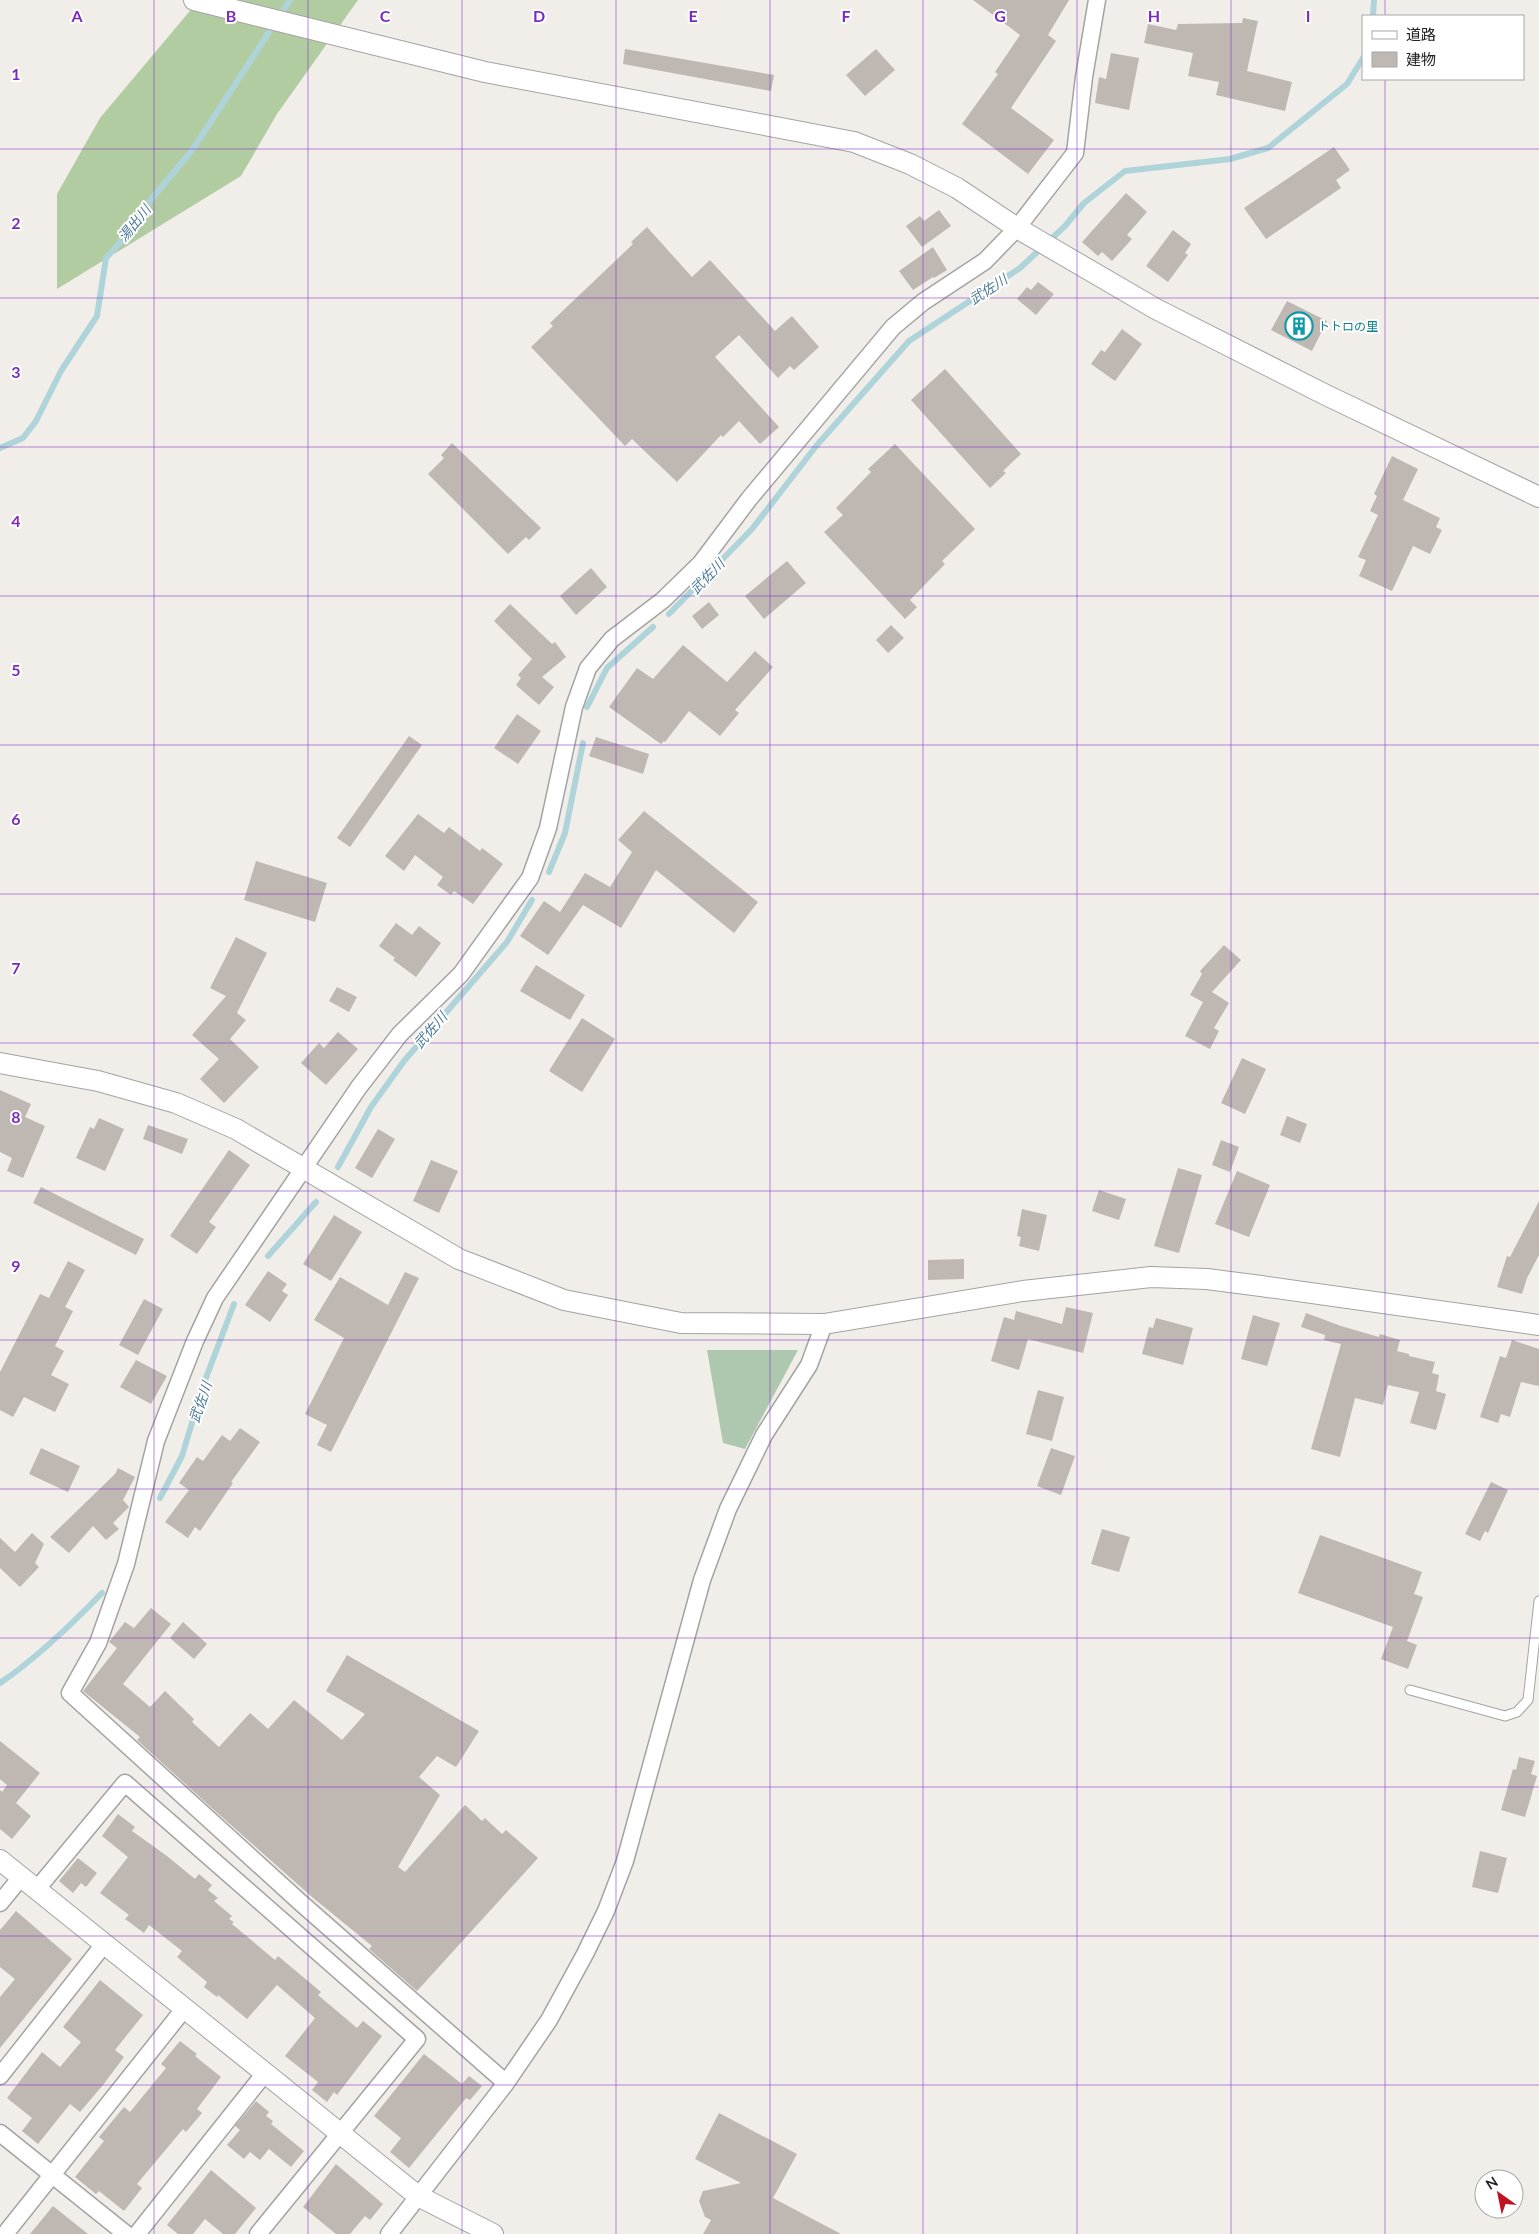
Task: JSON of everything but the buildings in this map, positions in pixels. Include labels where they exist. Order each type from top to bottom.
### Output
[{"type":"street","points":[[194,0],[485,72],[854,142],[910,164],[958,188],[1023,231],[1156,309],[1326,395],[1539,497]]},
{"type":"street","points":[[506,2083],[308,1910],[70,1693],[98,1643],[126,1564],[156,1441],[195,1341],[215,1298],[382,1056],[400,1034],[461,974],[530,878],[548,828],[574,707],[588,668],[612,639],[663,600],[701,563],[749,499],[893,327],[923,302],[985,261],[1023,231],[1075,153],[1084,77],[1097,0]]},
{"type":"street","points":[[0,1063],[98,1081],[176,1103],[236,1129],[459,1259],[564,1300],[681,1323],[824,1324],[1023,1291],[1151,1277],[1207,1279],[1539,1325]]},
{"type":"street","points":[[389,2234],[506,2083],[549,2020],[586,1954],[606,1911],[625,1861],[702,1580],[728,1509],[764,1435],[809,1365],[824,1324]]},
{"type":"street","points":[[0,1903],[30,1882],[124,1783],[417,2039],[339,2132],[258,2234]]},
{"type":"street","points":[[0,1860],[30,1882],[184,2009],[418,2196],[492,2234]]},
{"type":"street","points":[[0,2076],[105,1943]]},
{"type":"street","points":[[5,2234],[184,2009]]},
{"type":"street","points":[[137,2234],[265,2073]]},
{"type":"street","points":[[0,2133],[126,2234]]},
{"type":"lane","points":[[1410,1690],[1505,1716],[1517,1712],[1528,1700],[1539,1601]]},
{"type":"green space","points":[[199,0],[358,0],[277,114],[241,176],[57,289],[57,194],[100,118]]},
{"type":"green space","points":[[707,1350],[798,1350],[745,1449],[723,1443]]},
{"type":"waterway","name":"湯出川","points":[[0,448],[23,438],[36,421],[61,371],[97,316],[106,258],[126,236],[149,202],[193,149],[290,0]]},
{"type":"waterway","name":"武佐川","points":[[1373,15],[1374,0]]},
{"type":"waterway","name":"武佐川","points":[[669,614],[752,529],[817,445],[909,341],[1020,268],[1065,226],[1084,203],[1125,171],[1230,159],[1268,148],[1347,84],[1362,60]]},
{"type":"waterway","name":"武佐川","points":[[587,707],[607,668],[653,627]]},
{"type":"waterway","name":"武佐川","points":[[549,872],[565,833],[583,743]]},
{"type":"waterway","name":"武佐川","points":[[338,1167],[371,1107],[404,1061],[507,942],[532,900]]},
{"type":"waterway","name":"武佐川","points":[[268,1256],[316,1202]]},
{"type":"waterway","name":"武佐川","points":[[160,1498],[182,1456],[204,1383],[234,1304]]},
{"type":"waterway","name":"武佐川","points":[[0,1683],[53,1641],[102,1593]]},
{"type":"place","name":"トトロの里","points":[[1299,326]]}]
